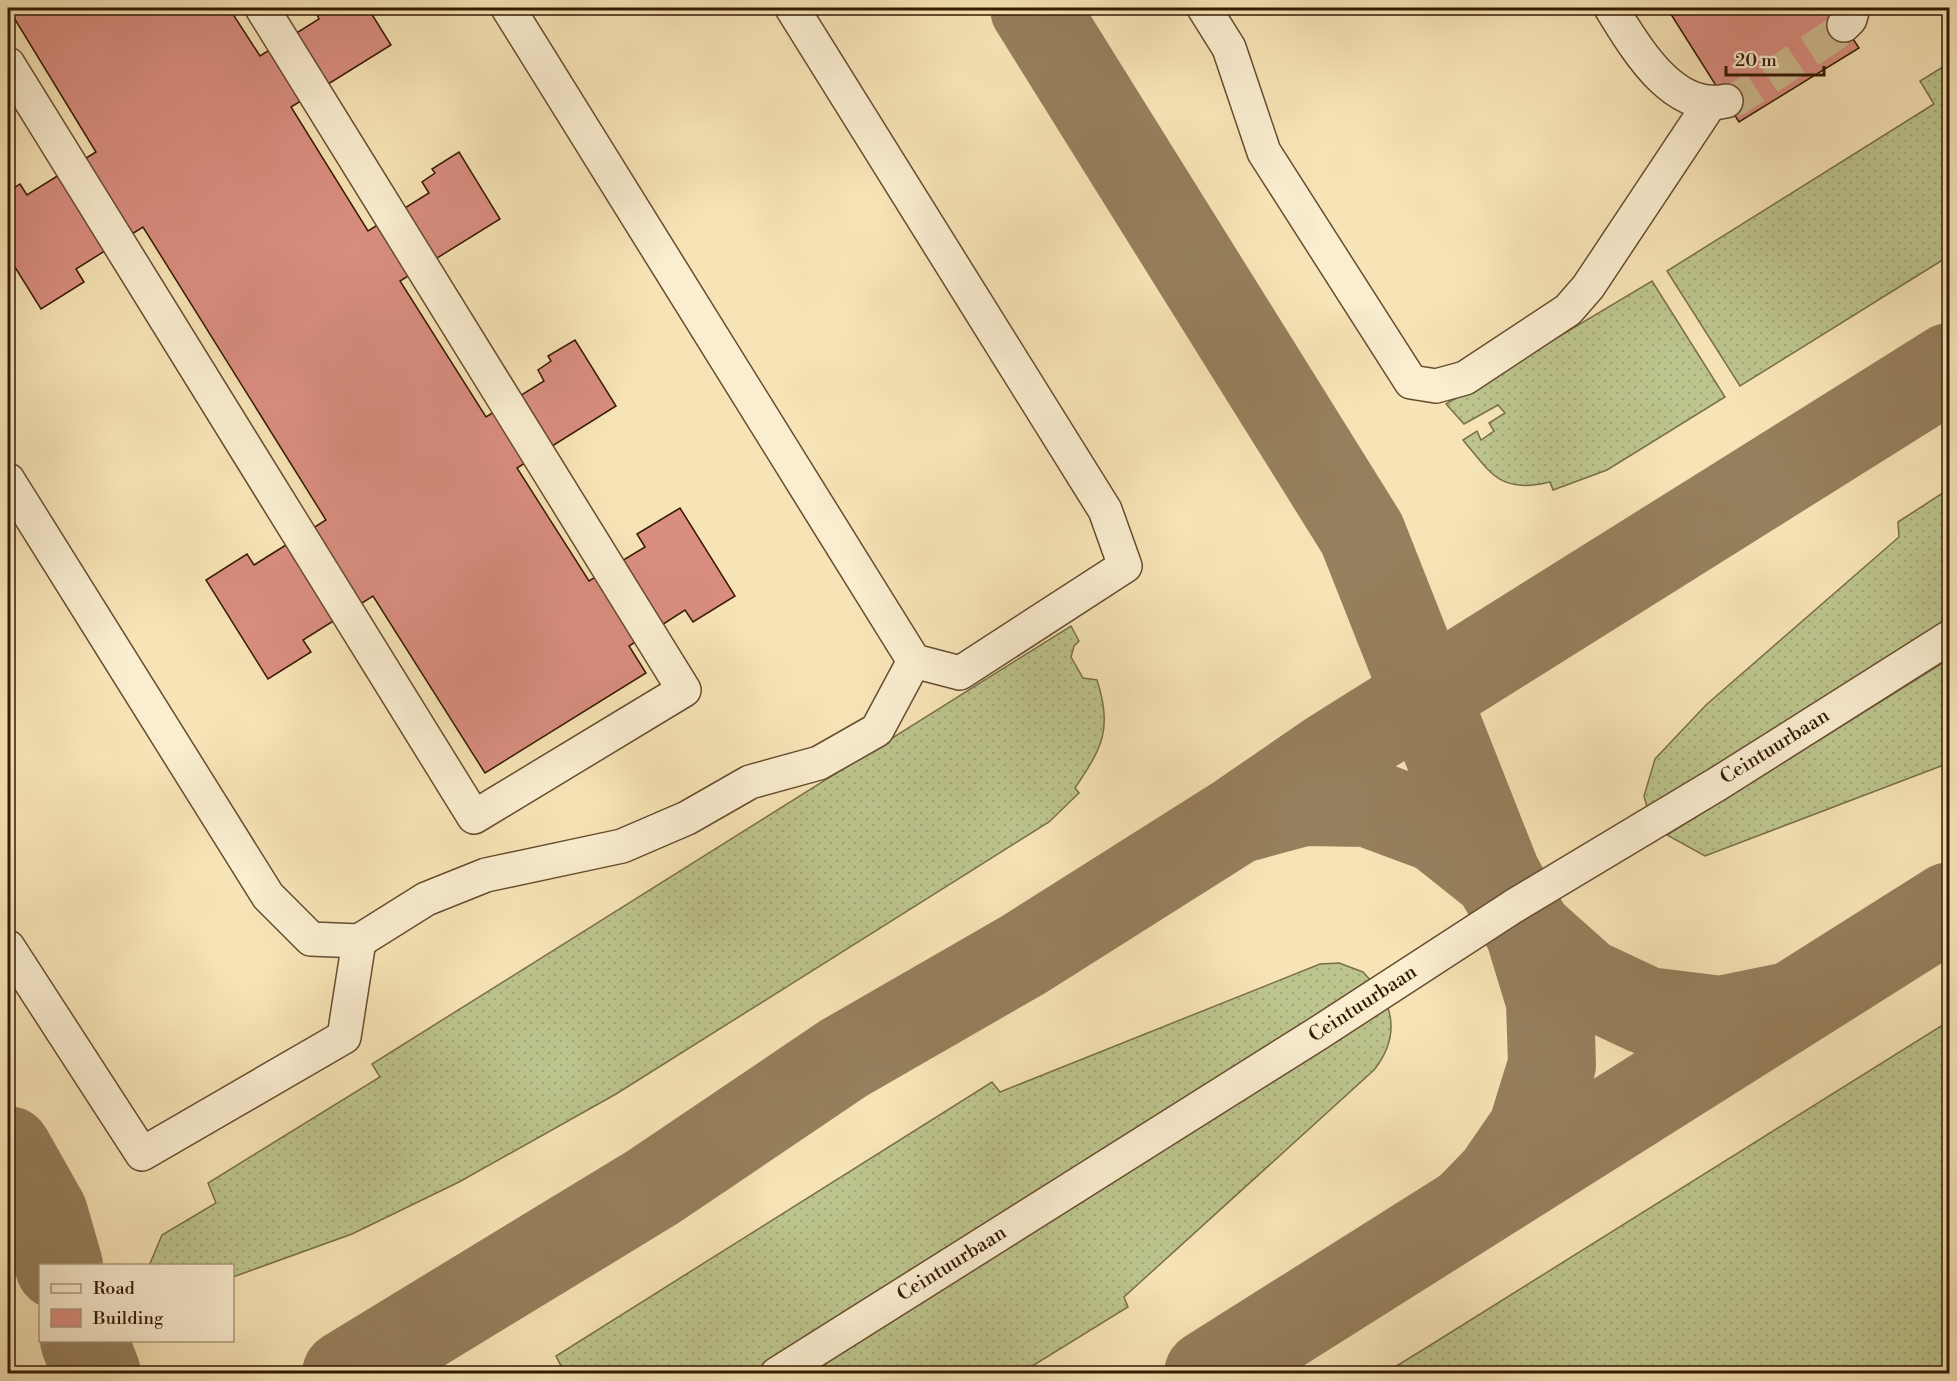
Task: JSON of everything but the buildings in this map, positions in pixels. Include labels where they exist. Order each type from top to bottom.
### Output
[{"type":"lane","points":[[8,64],[474,817],[684,690],[262,8]]},
{"type":"lane","points":[[508,8],[914,661],[960,673],[1125,566],[1105,510],[792,8]]},
{"type":"lane","points":[[1204,8],[1229,48],[1264,152],[1410,382],[1436,386],[1465,378],[1568,310],[1588,287],[1717,103],[1671,86],[1644,61],[1611,8]]},
{"type":"lane","points":[[8,480],[268,896],[311,939],[359,941],[426,899],[486,875],[622,846],[687,818],[750,782],[819,763],[877,730],[914,661]]},
{"type":"lane","name":"Ceintuurbaan","points":[[777,1374],[1317,1034],[1514,906],[1719,783],[1950,636]]},
{"type":"lane","points":[[8,947],[142,1154],[344,1037],[359,941]]},
{"type":"green space","points":[[1949,63],[1949,256],[1740,386],[1667,271],[1934,104],[1920,81]]},
{"type":"green space","points":[[1652,281],[1725,397],[1607,470],[1553,490],[1550,482],[1520,485],[1499,479],[1490,472],[1463,440],[1477,431],[1481,440],[1494,431],[1489,423],[1505,413],[1498,405],[1464,424],[1446,404]]},
{"type":"green space","points":[[1949,489],[1949,623],[1648,811],[1644,796],[1655,759],[1706,705],[1899,537],[1898,522]]},
{"type":"green space","points":[[1071,626],[1079,641],[1074,646],[1071,657],[1083,678],[1097,680],[1102,697],[1104,725],[1098,749],[1075,788],[1079,793],[1049,822],[616,1094],[459,1182],[352,1234],[234,1277],[234,1264],[150,1264],[162,1235],[216,1203],[208,1183],[380,1077],[372,1064]]},
{"type":"green space","points":[[1949,659],[1949,763],[1705,856],[1667,835]]},
{"type":"green space","points":[[1339,963],[1363,972],[1373,983],[751,1373],[558,1373],[563,1370],[556,1356],[992,1082],[1000,1092],[1320,964]]},
{"type":"green space","points":[[1387,1005],[1391,1023],[1390,1039],[1384,1055],[1374,1070],[1124,1297],[1128,1307],[1021,1373],[799,1374]]},
{"type":"green space","points":[[1949,1021],[1949,1373],[1385,1373],[1429,1346]]},
{"type":"taxiway","points":[[1034,8],[1362,534],[1497,876],[1529,932],[1550,1001],[1552,1065],[1532,1130],[1499,1178],[1471,1207]]},
{"type":"taxiway","points":[[346,1374],[653,1187],[844,1058],[1023,955],[1235,821],[1331,755],[1950,367]]},
{"type":"taxiway","points":[[1248,817],[1303,802],[1368,803],[1438,829],[1497,876]]},
{"type":"taxiway","points":[[1208,1374],[1950,906]]},
{"type":"taxiway","points":[[1529,932],[1585,982],[1647,1011],[1720,1020],[1784,1007]]},
{"type":"taxiway","points":[[8,1150],[44,1214],[58,1264]]},
{"type":"taxiway","points":[[85,1342],[97,1374]]},
{"type":"tunnel","points":[[1726,101],[1737,99],[1835,34],[1844,25]]}]
